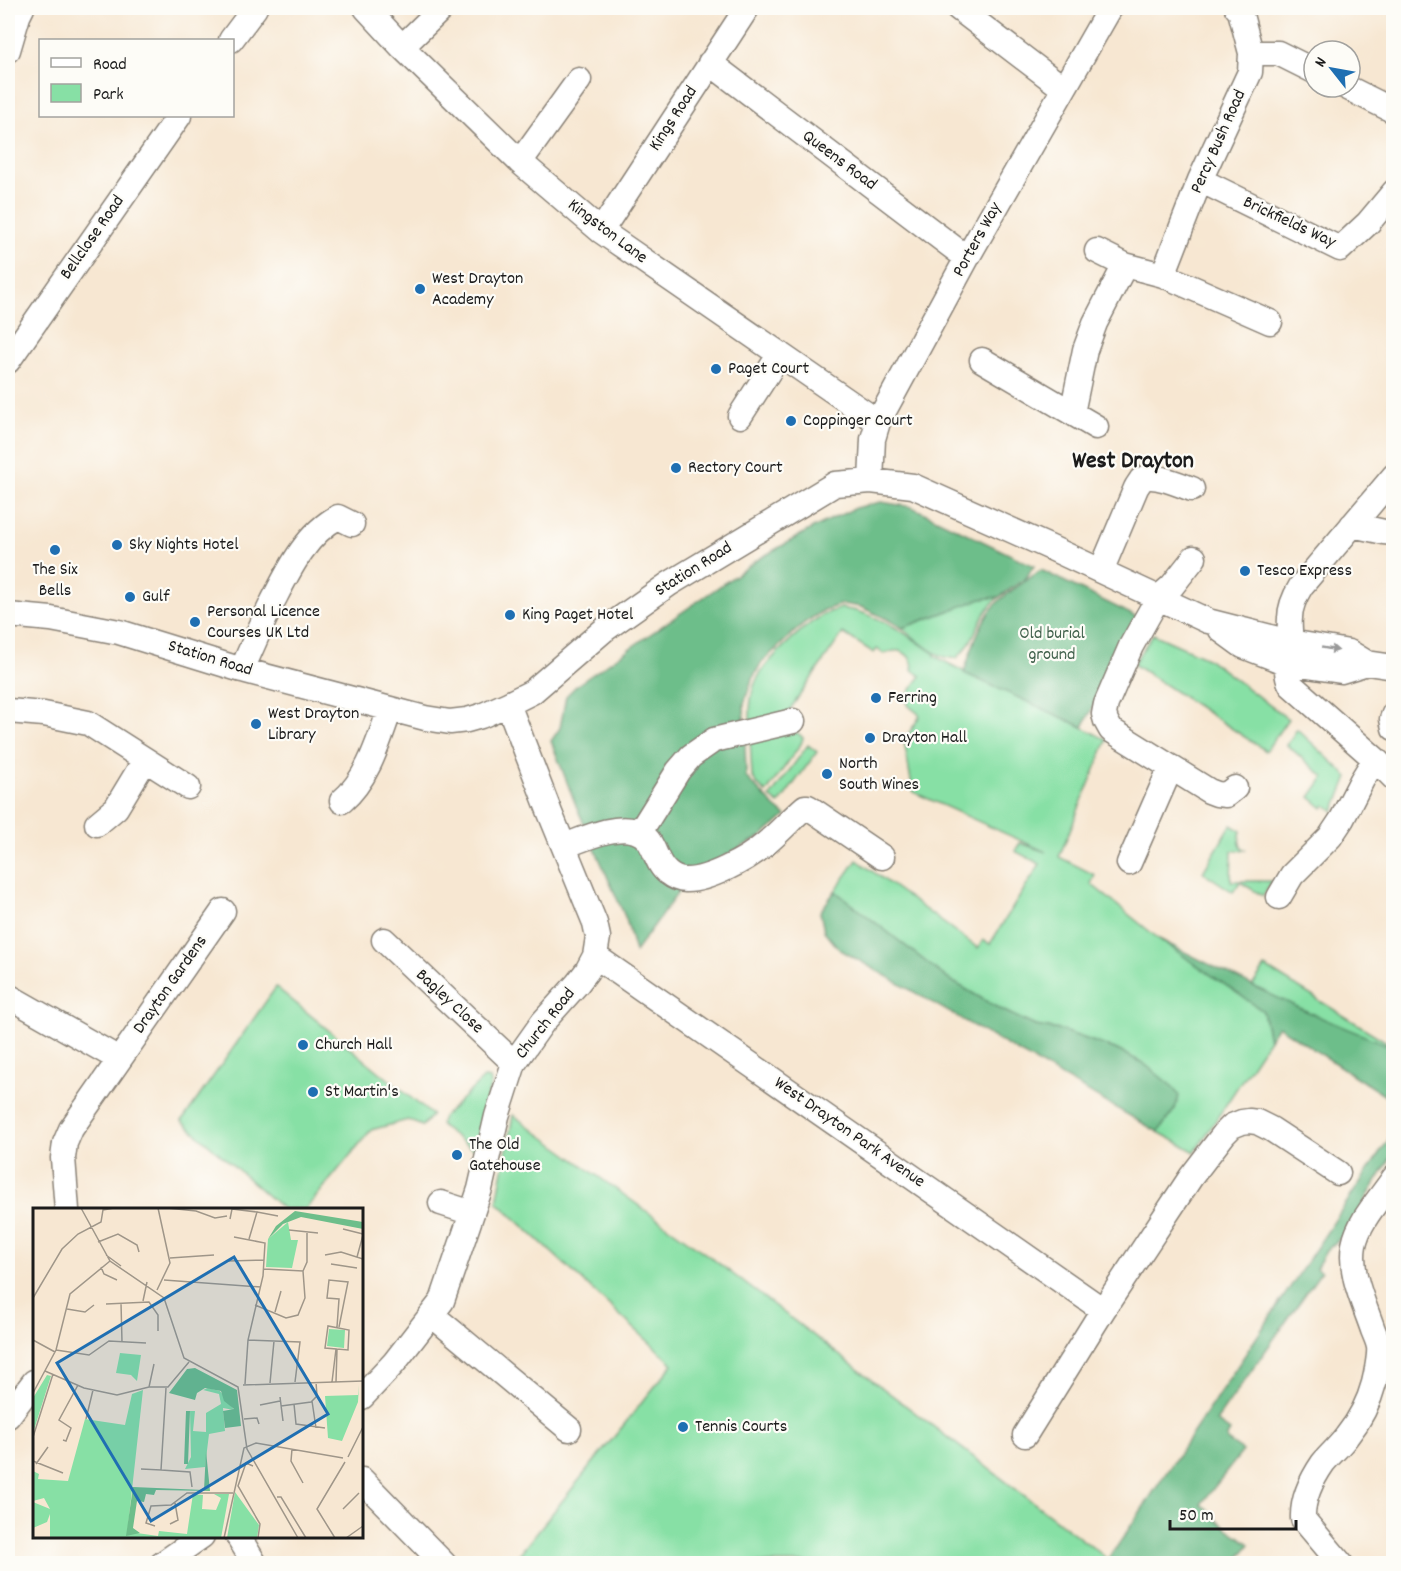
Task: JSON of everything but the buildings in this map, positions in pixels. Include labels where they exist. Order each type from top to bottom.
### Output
[{"type":"street","points":[[8,51],[22,8]]},
{"type":"street","points":[[232,39],[255,8]]},
{"type":"street","name":"Kingston Lane","points":[[366,8],[402,47],[520,162],[601,231],[878,422]]},
{"type":"street","points":[[402,47],[442,8]]},
{"type":"street","name":"Kings Road","points":[[601,231],[747,8]]},
{"type":"street","points":[[958,8],[1063,88]]},
{"type":"street","name":"Porters Way","points":[[871,481],[873,439],[878,422],[967,258],[1110,8]]},
{"type":"street","name":"Percy Bush Road","points":[[1163,275],[1200,180],[1250,72],[1251,53],[1238,8]]},
{"type":"street","points":[[1251,53],[1278,53],[1302,65]]},
{"type":"street","name":"Queens Road","points":[[710,63],[967,258]]},
{"type":"street","points":[[520,162],[579,80]]},
{"type":"street","points":[[1362,95],[1394,111]]},
{"type":"street","name":"Bellclose Road","points":[[8,361],[178,117]]},
{"type":"street","name":"Brickfields Way","points":[[1200,180],[1340,249],[1368,223],[1394,192]]},
{"type":"street","points":[[1098,251],[1125,265],[1163,275],[1270,322]]},
{"type":"street","points":[[1072,413],[1085,350],[1095,323],[1125,265]]},
{"type":"street","points":[[740,416],[780,354]]},
{"type":"street","points":[[982,360],[1096,427]]},
{"type":"street","points":[[1394,476],[1301,586],[1293,600],[1290,616],[1295,657],[1313,704],[1394,778]]},
{"type":"street","points":[[1101,571],[1140,481],[1155,477],[1192,489]]},
{"type":"street","name":"Station Road","points":[[8,615],[51,619],[119,632],[242,670],[425,718],[450,722],[467,720],[481,717],[532,692],[604,630],[669,584],[835,484],[871,481],[913,486],[1208,621],[1295,657],[1349,652],[1367,663],[1394,667]]},
{"type":"street","points":[[242,670],[256,635],[290,567],[310,540],[338,517],[352,524]]},
{"type":"street","points":[[1352,525],[1394,533]]},
{"type":"street","points":[[1194,558],[1172,586],[1158,598],[1131,646],[1106,704],[1104,714],[1111,730],[1209,791],[1226,795],[1235,788]]},
{"type":"street","points":[[508,704],[595,923],[598,937],[596,956]]},
{"type":"street","points":[[342,801],[360,778],[374,753],[390,709]]},
{"type":"street","points":[[8,711],[44,714],[88,723],[188,787]]},
{"type":"street","points":[[1394,714],[1392,719],[1394,728]]},
{"type":"street","points":[[637,831],[645,824],[678,771],[691,756],[714,740],[793,721]]},
{"type":"street","points":[[1279,897],[1292,875],[1330,837],[1375,759]]},
{"type":"street","points":[[97,824],[116,808],[145,760]]},
{"type":"street","points":[[1129,863],[1171,767]]},
{"type":"street","points":[[564,846],[613,830],[637,831],[649,840],[666,872],[683,880],[695,879],[734,864],[763,846],[805,807],[808,807],[882,857]]},
{"type":"street","name":"Drayton Gardens","points":[[67,1208],[63,1158],[65,1143],[71,1129],[223,911]]},
{"type":"street","name":"Bagley Close","points":[[384,940],[514,1063]]},
{"type":"street","name":"Church Road","points":[[363,1396],[394,1363],[442,1301],[472,1213],[497,1116],[514,1063],[543,1022],[587,971],[596,956]]},
{"type":"street","name":"West Drayton Park Avenue","points":[[596,956],[1103,1310]]},
{"type":"street","points":[[8,996],[119,1059]]},
{"type":"street","points":[[1025,1435],[1103,1310],[1191,1177],[1232,1126],[1242,1122],[1257,1122],[1338,1173]]},
{"type":"street","points":[[1341,1563],[1303,1519],[1302,1511],[1312,1482],[1323,1463],[1347,1436],[1362,1414],[1386,1348],[1358,1285],[1353,1266],[1354,1245],[1359,1232],[1394,1178]]},
{"type":"street","points":[[441,1203],[472,1213]]},
{"type":"street","points":[[432,1315],[569,1429]]},
{"type":"street","points":[[8,1416],[33,1383]]},
{"type":"street","points":[[363,1481],[444,1563]]},
{"type":"street","points":[[162,1563],[199,1538]]},
{"type":"street","points":[[239,1538],[255,1563]]},
{"type":"green space","points":[[881,502],[912,507],[1034,566],[1026,578],[999,597],[981,599],[902,628],[861,607],[842,604],[824,610],[804,623],[762,662],[752,679],[744,704],[746,777],[786,816],[762,836],[692,873],[635,952],[626,919],[577,808],[551,741],[560,728],[566,696],[577,685],[759,559],[813,528],[855,508]]},
{"type":"green space","name":"Old burial ground","points":[[1041,570],[1137,617],[1083,727],[964,673],[978,632],[988,614],[1002,598]]},
{"type":"green space","points":[[999,597],[988,608],[967,647],[957,658],[935,653],[902,628],[981,599]]},
{"type":"green space","points":[[841,608],[879,619],[956,668],[1107,740],[1059,857],[1095,875],[1091,884],[1159,939],[1263,1011],[1269,1039],[1195,1152],[1158,1132],[1175,1109],[1143,1063],[1115,1049],[1060,1030],[1035,1026],[998,1008],[948,979],[835,891],[857,860],[978,948],[983,940],[990,944],[1040,864],[1015,851],[1020,843],[1046,852],[913,792],[904,741],[920,716],[909,706],[907,698],[921,676],[912,670],[913,664],[910,659],[900,651],[884,654],[877,649],[874,653],[843,633],[786,715],[750,722],[754,686],[768,663],[808,625],[827,613]]},
{"type":"green space","points":[[1153,634],[1207,658],[1288,719],[1266,751],[1133,664]]},
{"type":"green space","points":[[1297,729],[1348,777],[1334,811],[1325,805],[1323,808],[1310,797],[1324,777],[1287,745]]},
{"type":"green space","points":[[795,732],[803,738],[801,744],[766,793],[752,776],[750,738]]},
{"type":"green space","points":[[808,745],[817,752],[779,804],[770,797]]},
{"type":"green space","points":[[1231,825],[1241,831],[1240,842],[1245,850],[1232,851],[1231,881],[1272,881],[1263,896],[1240,882],[1233,892],[1203,872]]},
{"type":"green space","points":[[835,891],[948,979],[998,1008],[1035,1026],[1060,1030],[1115,1049],[1143,1063],[1173,1087],[1179,1096],[1175,1109],[1158,1132],[839,949],[824,931],[820,912]]},
{"type":"green space","points":[[1159,939],[1304,1010],[1393,1047],[1393,1101],[1278,1026],[1269,1039],[1263,1011]]},
{"type":"green space","points":[[1265,967],[1393,1047],[1349,1031],[1252,986]]},
{"type":"green space","points":[[276,987],[432,1115],[422,1126],[408,1120],[371,1130],[307,1208],[282,1208],[182,1121]]},
{"type":"green space","points":[[484,1078],[490,1079],[491,1084],[475,1151],[440,1125],[443,1117]]},
{"type":"green space","points":[[513,1115],[713,1259],[1113,1563],[512,1563],[673,1364],[497,1202]]},
{"type":"green space","points":[[1393,1133],[1393,1154],[1345,1234],[1326,1251],[1316,1268],[1321,1272],[1216,1421],[1230,1431],[1227,1440],[1243,1451],[1201,1504],[1222,1524],[1250,1544],[1235,1563],[1113,1564],[1108,1560]]},
{"type":"place","name":"West Drayton Academy","points":[[420,289]]},
{"type":"place","name":"Paget Court","points":[[716,369]]},
{"type":"place","name":"Coppinger Court","points":[[791,421]]},
{"type":"place","name":"Rectory Court","points":[[676,468]]},
{"type":"place","name":"Sky Nights Hotel","points":[[117,545]]},
{"type":"place","name":"The Six Bells","points":[[55,550]]},
{"type":"place","name":"Tesco Express","points":[[1245,571]]},
{"type":"place","name":"Gulf","points":[[130,597]]},
{"type":"place","name":"King Paget Hotel","points":[[510,615]]},
{"type":"place","name":"Personal Licence Courses UK Ltd","points":[[195,622]]},
{"type":"place","name":"Ferring","points":[[876,698]]},
{"type":"place","name":"West Drayton Library","points":[[256,724]]},
{"type":"place","name":"Drayton Hall","points":[[870,738]]},
{"type":"place","name":"North South Wines","points":[[827,774]]},
{"type":"place","name":"Church Hall","points":[[303,1045]]},
{"type":"place","name":"St Martin's","points":[[313,1092]]},
{"type":"place","name":"The Old Gatehouse","points":[[457,1155]]},
{"type":"place","name":"Tennis Courts","points":[[683,1427]]},
{"type":"district","name":"West Drayton","points":[[1133,462]]}]
